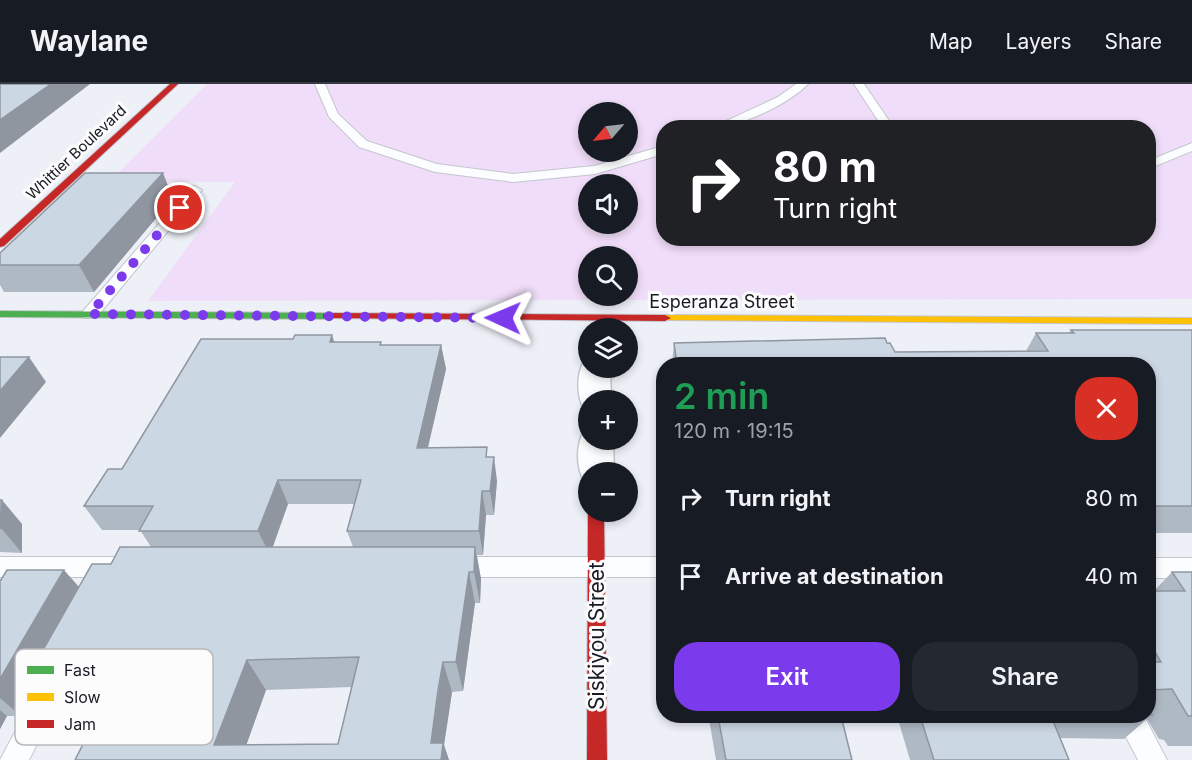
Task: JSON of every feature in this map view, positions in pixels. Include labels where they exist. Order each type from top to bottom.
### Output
[{"type":"street","name":"Whittier Boulevard","points":[[0,244],[174,84]]},
{"type":"street","name":"Esperanza Street","points":[[0,314],[578,324]]},
{"type":"street","name":"Esperanza Street","points":[[638,324],[1192,321]]},
{"type":"street","name":"Siskiyou Street","points":[[596,522],[597,760]]},
{"type":"lane","points":[[320,84],[333,115],[363,144],[435,168],[513,178],[595,170],[656,152]]},
{"type":"lane","points":[[734,120],[782,99],[802,84]]},
{"type":"lane","points":[[860,84],[884,120]]},
{"type":"lane","points":[[1156,162],[1192,147]]},
{"type":"lane","points":[[63,187],[84,187]]},
{"type":"lane","points":[[90,314],[195,190],[131,188]]},
{"type":"lane","points":[[0,567],[121,574]]},
{"type":"lane","points":[[428,567],[656,567]]},
{"type":"lane","points":[[1156,568],[1192,568]]},
{"type":"lane","points":[[1133,723],[1153,760]]},
{"type":"lane","points":[[14,760],[22,745]]},
{"type":"shaded area","points":[[207,84],[1192,84],[1192,299],[638,300],[638,246],[578,246],[578,300],[148,301],[235,182],[110,181]]},
{"type":"building","points":[[0,84],[51,84],[0,120]]},
{"type":"building","points":[[85,173],[163,173],[79,265],[0,265],[0,253]]},
{"type":"building","points":[[1071,330],[1192,330],[1192,506],[1156,506],[1156,357],[676,357],[674,343],[885,338],[895,352],[1048,351],[1036,333],[1074,333]]},
{"type":"building","points":[[295,335],[332,335],[330,342],[441,345],[417,448],[487,447],[486,457],[494,457],[490,491],[482,491],[479,531],[347,531],[361,480],[278,480],[258,531],[139,531],[153,506],[84,506],[108,469],[122,469],[201,339],[293,339]]},
{"type":"building","points":[[0,357],[29,357],[0,391]]},
{"type":"building","points":[[0,500],[2,500],[1,528],[0,528]]},
{"type":"building","points":[[120,547],[475,547],[474,572],[469,572],[456,662],[443,662],[438,690],[431,743],[443,743],[441,760],[75,760],[83,745],[213,745],[213,649],[44,649],[92,564],[111,564]],"holes":[[[359,657],[338,744],[214,745],[247,660]]]},
{"type":"building","points":[[7,570],[64,570],[18,649],[15,649],[15,653],[0,679],[0,580]]},
{"type":"building","points":[[1172,572],[1192,572],[1192,716],[1188,716],[1172,689],[1156,690],[1156,662],[1161,662],[1156,654],[1156,591],[1185,591]]},
{"type":"building","points":[[719,723],[843,723],[852,760],[726,760]]},
{"type":"building","points":[[922,723],[1054,723],[1069,760],[934,760]]},
{"type":"traffic: fast","points":[[0,314],[327,316]]},
{"type":"traffic: slow","points":[[665,318],[1192,321]]},
{"type":"traffic: jam","points":[[0,244],[174,84]]},
{"type":"traffic: jam","points":[[327,316],[665,318]]},
{"type":"traffic: jam","points":[[596,522],[597,760]]},
{"type":"route","points":[[180,208],[90,314],[503,318]]}]
